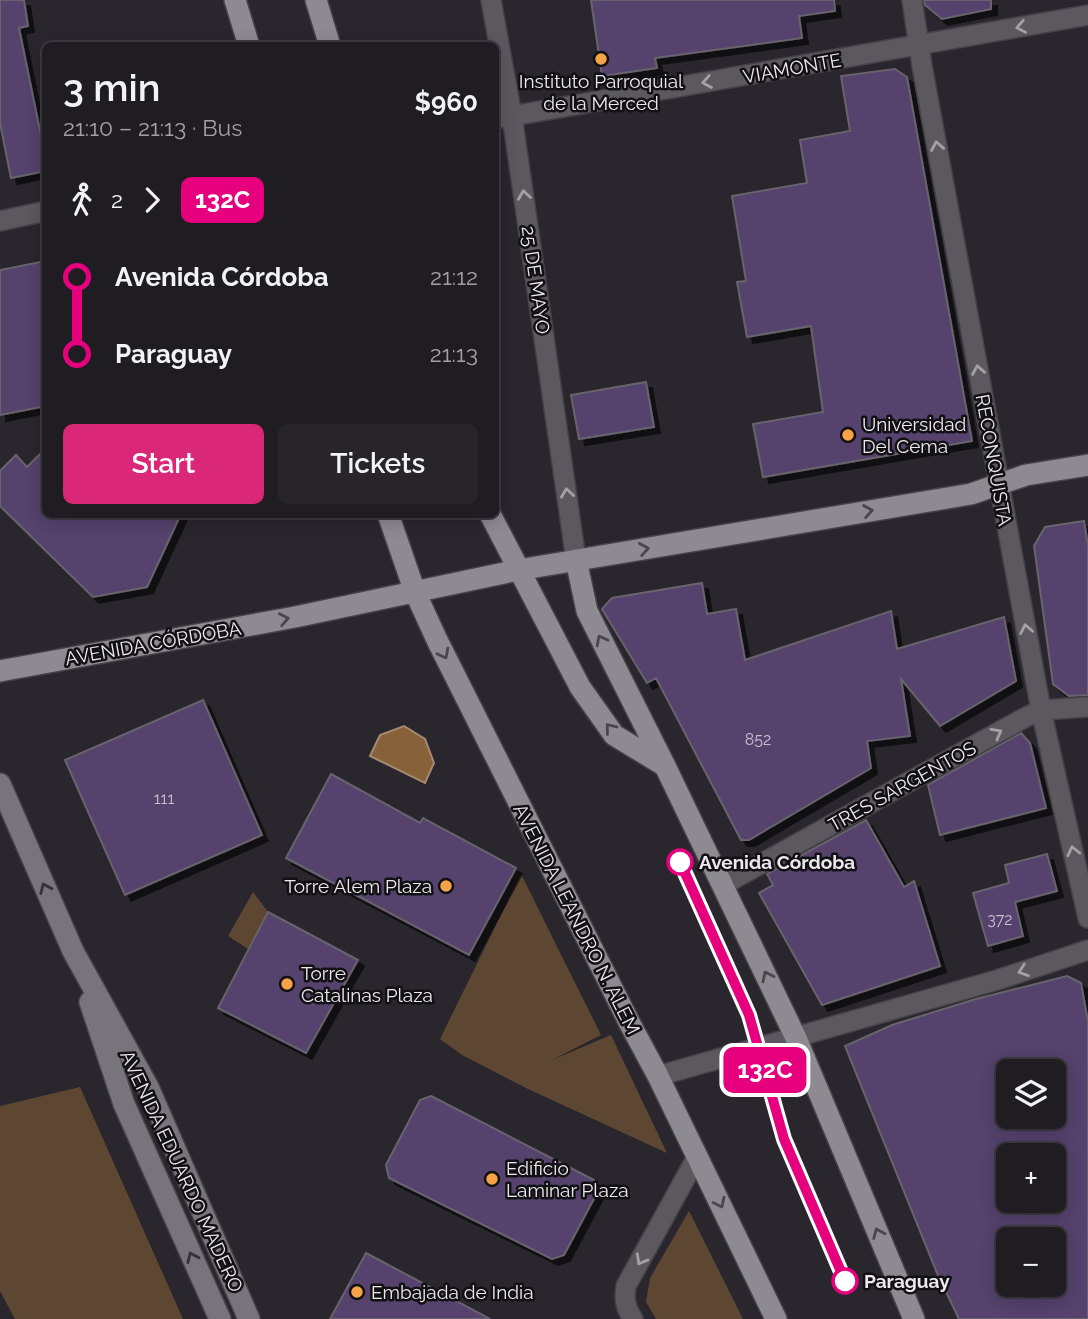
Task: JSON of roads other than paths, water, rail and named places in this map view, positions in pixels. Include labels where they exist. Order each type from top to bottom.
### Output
[{"type":"main road","points":[[235,0],[248,42]]},
{"type":"main road","points":[[316,0],[329,42]]},
{"type":"main road","name":"AVENIDA CÓRDOBA","points":[[0,671],[295,617],[519,570],[971,494],[1027,475],[1088,465]]},
{"type":"main road","name":"AVENIDA LEANDRO N. ALEM","points":[[389,518],[415,592],[492,751],[658,1076],[776,1319]]},
{"type":"main road","points":[[492,518],[580,687],[614,735],[665,766]]},
{"type":"main road","points":[[576,560],[587,611],[796,1038],[914,1319]]},
{"type":"main road","name":"AVENIDA EDUARDO MADERO","points":[[0,784],[73,951],[124,1104],[220,1319]]},
{"type":"main road","name":"AVENIDA EDUARDO MADERO","points":[[73,951],[148,1087],[249,1319]]},
{"type":"street","name":"25 DE MAYO","points":[[491,0],[496,42]]},
{"type":"street","name":"RECONQUISTA","points":[[912,0],[1041,710],[1088,918]]},
{"type":"street","name":"VIAMONTE","points":[[504,118],[1088,15]]},
{"type":"street","name":"25 DE MAYO","points":[[499,73],[504,118],[576,560]]},
{"type":"street","points":[[0,221],[42,212]]},
{"type":"street","name":"TRES SARGENTOS","points":[[723,885],[1041,710],[1088,707]]},
{"type":"street","points":[[658,1076],[997,980],[1088,950]]},
{"type":"street","points":[[633,1319],[626,1309],[626,1286],[697,1157]]},
{"type":"place","name":"Instituto Parroquial de la Merced","points":[[601,59]]},
{"type":"place","name":"Universidad Del Cema","points":[[848,435]]},
{"type":"place","name":"Avenida Córdoba","points":[[680,862]]},
{"type":"place","name":"Torre Alem Plaza","points":[[446,886]]},
{"type":"place","name":"Torre Catalinas Plaza","points":[[287,984]]},
{"type":"place","name":"Edificio Laminar Plaza","points":[[492,1179]]},
{"type":"place","name":"Paraguay","points":[[845,1281]]},
{"type":"place","name":"Embajada de India","points":[[357,1292]]}]
